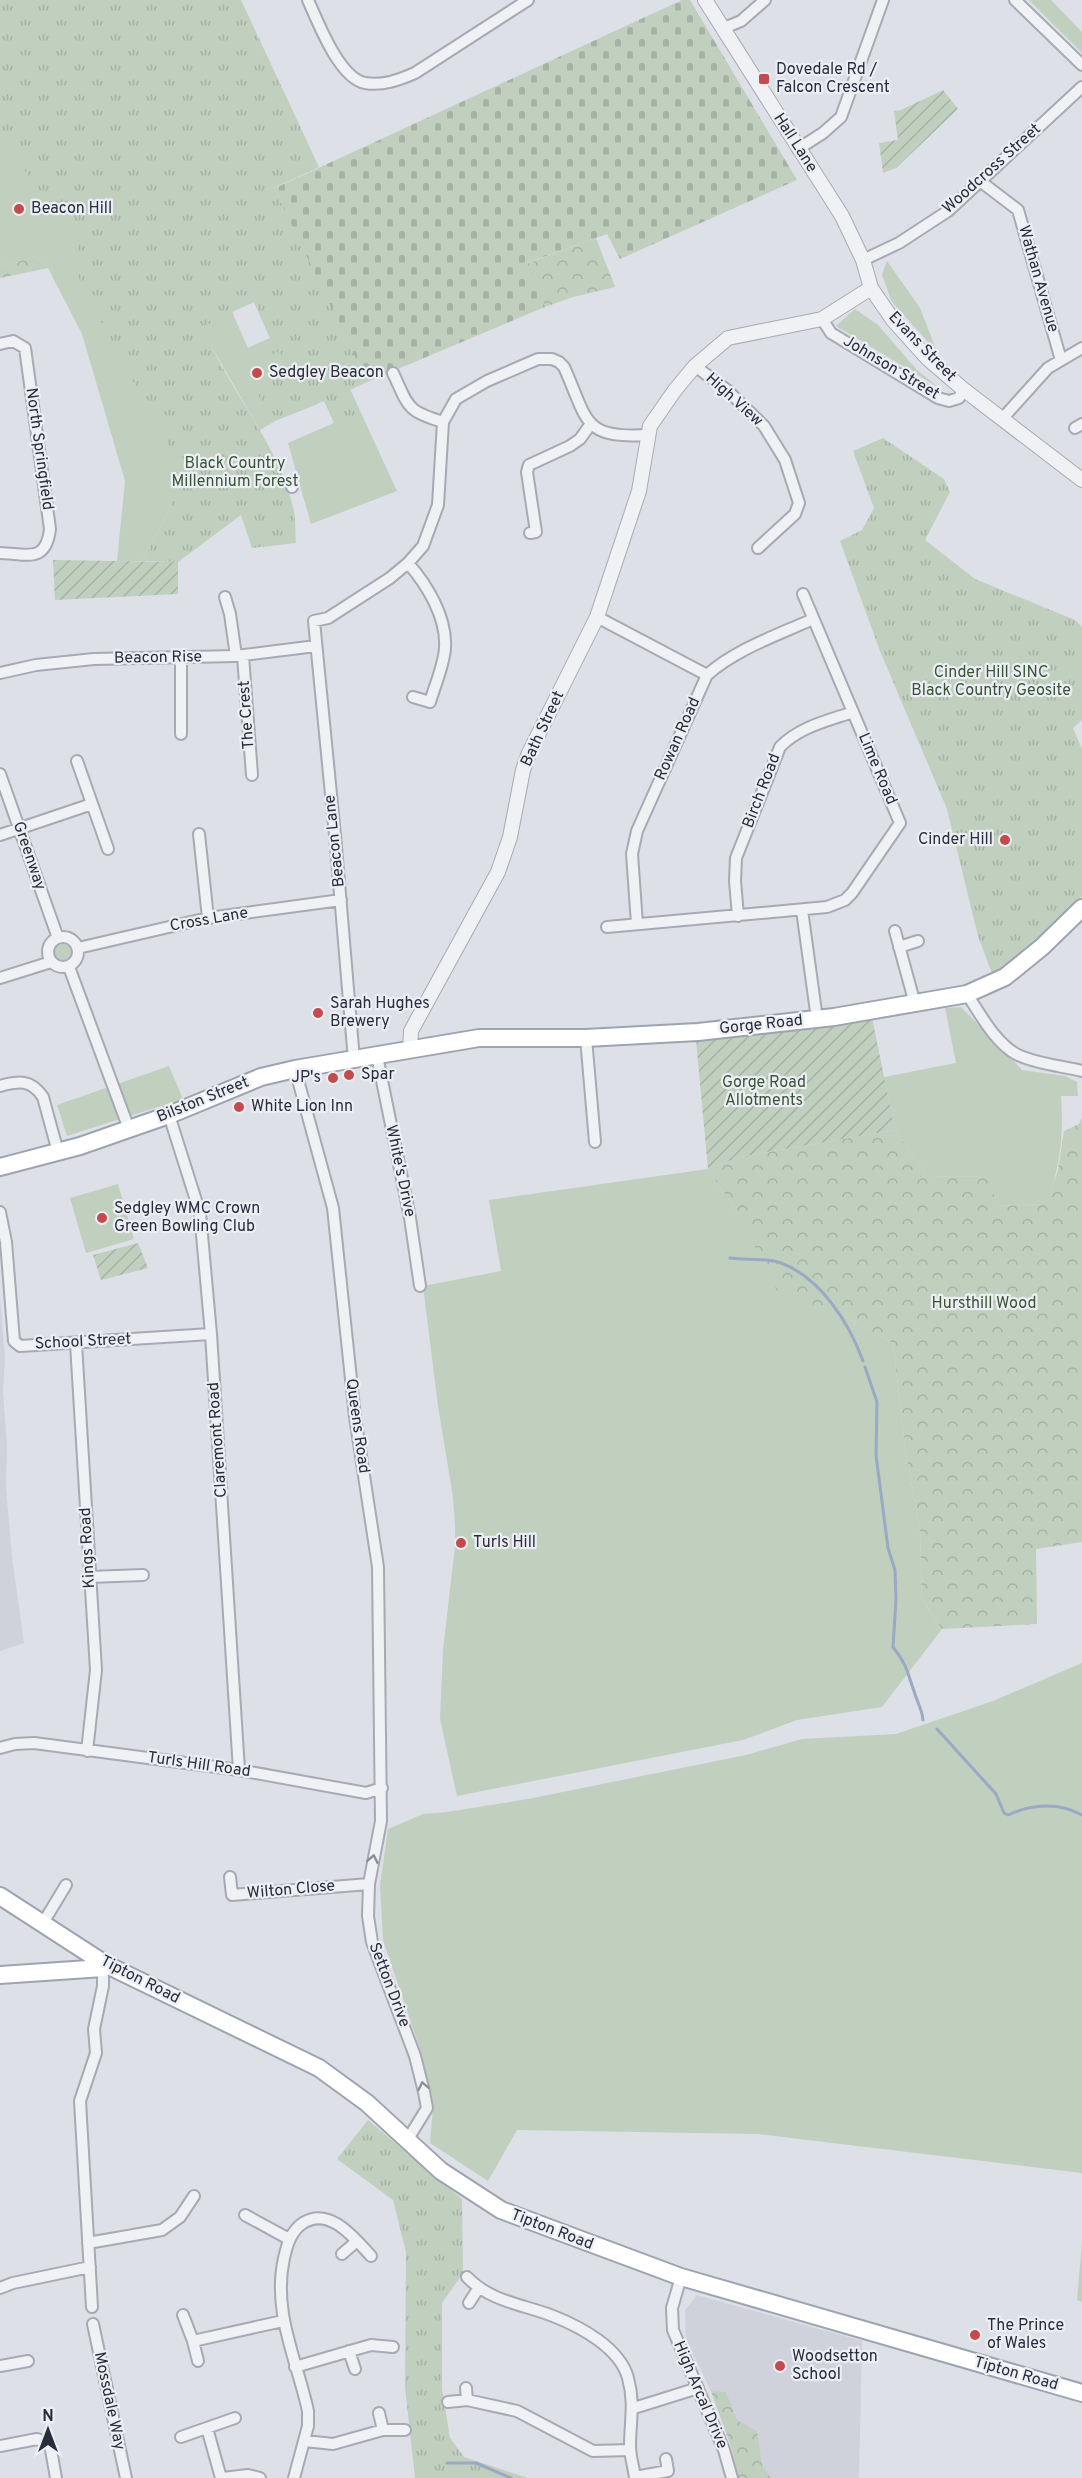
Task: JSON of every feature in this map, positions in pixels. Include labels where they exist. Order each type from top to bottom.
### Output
[{"type":"main road","name":"Gorge Road","points":[[410,1050],[479,1038],[586,1038],[698,1032],[817,1019],[967,994],[1005,977],[1042,947],[1082,908]]},
{"type":"main road","name":"Bilston Street","points":[[0,1167],[58,1152],[129,1129],[261,1077],[295,1069],[410,1050]]},
{"type":"main road","name":"Tipton Road","points":[[0,1896],[79,1947],[104,1966],[319,2068],[367,2103],[441,2171],[501,2210],[681,2277],[1082,2393]]},
{"type":"main road","points":[[0,1975],[104,1966]]},
{"type":"street","points":[[308,0],[337,58],[352,76],[363,83],[380,84],[398,81],[415,73],[528,0]]},
{"type":"street","name":"Hall Lane","points":[[705,0],[842,216],[863,260]]},
{"type":"street","points":[[724,28],[741,21],[765,0]]},
{"type":"street","points":[[798,148],[823,133],[841,117],[883,0]]},
{"type":"street","points":[[1015,0],[1082,65]]},
{"type":"street","name":"Woodcross Street","points":[[863,260],[899,243],[948,211],[1082,87]]},
{"type":"street","name":"Wathan Avenue","points":[[980,180],[1018,210],[1061,360]]},
{"type":"street","name":"Evans Street","points":[[863,260],[871,288],[893,320],[928,358],[963,390],[1003,418]]},
{"type":"street","points":[[413,697],[430,702],[445,649],[438,612],[422,580],[408,563],[423,546],[438,505],[443,422],[451,406],[464,392],[526,363],[544,359],[559,362],[564,367],[590,425],[601,432],[620,436],[647,435],[650,426],[675,390],[695,366],[728,338],[822,318],[871,288]]},
{"type":"street","name":"Johnson Street","points":[[822,318],[831,333],[938,398],[949,401],[959,398],[963,390]]},
{"type":"street","name":"North Springfield","points":[[0,344],[12,341],[25,348],[50,529],[45,549],[39,553],[0,553]]},
{"type":"street","points":[[1082,348],[1047,368],[1003,418],[1082,480]]},
{"type":"street","name":"High View","points":[[695,366],[727,390],[764,426],[785,460],[799,503]]},
{"type":"street","points":[[393,373],[411,409],[419,415],[443,422]]},
{"type":"street","points":[[530,534],[536,532],[527,472],[529,465],[570,446],[580,439],[590,425]]},
{"type":"street","name":"Bath Street","points":[[410,1050],[411,1031],[498,872],[510,837],[523,770],[597,617],[639,491],[647,435]]},
{"type":"street","points":[[760,541],[795,514],[799,503],[810,499]]},
{"type":"street","name":"Beacon Lane","points":[[354,1060],[314,621],[328,618],[390,578],[408,563]]},
{"type":"street","name":"Lime Road","points":[[802,910],[826,907],[845,900],[900,823],[803,594]]},
{"type":"street","name":"The Crest","points":[[225,597],[239,656],[252,775]]},
{"type":"street","points":[[597,617],[707,675],[719,664],[734,656],[813,619]]},
{"type":"street","name":"Beacon Rise","points":[[0,673],[36,665],[94,659],[239,656],[316,646]]},
{"type":"street","points":[[181,658],[181,734]]},
{"type":"street","name":"Rowan Road","points":[[637,924],[632,854],[637,831],[707,675]]},
{"type":"street","name":"Birch Road","points":[[738,916],[734,870],[736,858],[780,747],[790,736],[804,729],[853,712]]},
{"type":"street","points":[[77,761],[108,849]]},
{"type":"street","name":"Greenway","points":[[0,774],[58,938]]},
{"type":"street","points":[[0,835],[92,804]]},
{"type":"street","points":[[199,834],[208,918]]},
{"type":"street","name":"Cross Lane","points":[[78,948],[208,918],[341,900]]},
{"type":"street","points":[[607,927],[802,910],[817,1019]]},
{"type":"street","points":[[895,931],[915,1004]]},
{"type":"street","points":[[58,938],[70,939],[78,948],[77,959],[69,967],[59,967],[51,962],[48,951],[53,941],[58,938]]},
{"type":"street","points":[[899,947],[918,941]]},
{"type":"street","points":[[0,978],[51,962]]},
{"type":"street","points":[[69,967],[129,1129]]},
{"type":"street","points":[[967,994],[984,1020],[1017,1055],[1082,1071]]},
{"type":"street","points":[[586,1038],[595,1142]]},
{"type":"street","name":"White's Drive","points":[[377,1056],[410,1218],[420,1286]]},
{"type":"street","name":"Queens Road","points":[[295,1069],[333,1208],[355,1417],[378,1567],[382,1788]]},
{"type":"street","points":[[0,1086],[20,1081],[32,1084],[39,1091],[43,1097],[58,1152]]},
{"type":"street","name":"Claremont Road","points":[[169,1115],[200,1213],[211,1334],[239,1770]]},
{"type":"street","name":"School Street","points":[[0,1212],[6,1242],[14,1341],[20,1346],[211,1334]]},
{"type":"street","name":"Kings Road","points":[[76,1344],[96,1670],[87,1751]]},
{"type":"street","points":[[89,1578],[142,1575]]},
{"type":"street","name":"Turls Hill Road","points":[[0,1748],[15,1743],[34,1743],[239,1770],[366,1793],[382,1788]]},
{"type":"street","name":"Setton Drive","points":[[382,1788],[381,1821],[369,1884],[368,1916],[372,1942],[416,2056],[427,2108],[408,2139]]},
{"type":"street","name":"Wilton Close","points":[[230,1877],[232,1895],[369,1884]]},
{"type":"street","points":[[43,1923],[66,1885]]},
{"type":"street","points":[[92,2307],[80,2101],[96,2053],[94,2029],[103,1986],[104,1966]]},
{"type":"street","points":[[88,2243],[162,2229],[180,2217],[194,2196]]},
{"type":"street","points":[[245,2215],[289,2239]]},
{"type":"street","points":[[294,2478],[304,2441],[308,2411],[283,2321],[280,2282],[289,2239],[300,2226],[318,2218],[343,2227],[371,2256]]},
{"type":"street","points":[[342,2254],[357,2241]]},
{"type":"street","points":[[0,2288],[13,2283],[90,2268]]},
{"type":"street","points":[[467,2277],[478,2289],[509,2303],[554,2316],[588,2334],[613,2352],[625,2368],[634,2408],[630,2450],[635,2478],[668,2471],[666,2459]]},
{"type":"street","name":"High Arcal Drive","points":[[681,2277],[672,2308],[673,2330],[724,2450],[732,2478]]},
{"type":"street","points":[[469,2303],[478,2289]]},
{"type":"street","points":[[183,2315],[198,2361]]},
{"type":"street","points":[[193,2341],[283,2321]]},
{"type":"street","name":"Mossdale Way","points":[[93,2324],[126,2478]]},
{"type":"street","points":[[295,2367],[371,2345],[393,2347]]},
{"type":"street","points":[[349,2351],[355,2369]]},
{"type":"street","points":[[0,2367],[28,2361]]},
{"type":"street","points":[[466,2388],[466,2400]]},
{"type":"street","points":[[634,2408],[698,2388]]},
{"type":"street","points":[[448,2402],[466,2400],[529,2416],[593,2451],[630,2450]]},
{"type":"street","points":[[379,2413],[383,2430]]},
{"type":"street","points":[[181,2437],[235,2418]]},
{"type":"street","points":[[207,2428],[222,2478],[248,2475],[260,2478]]},
{"type":"street","points":[[304,2441],[333,2444],[383,2430],[405,2430]]},
{"type":"street","points":[[0,2446],[44,2440],[50,2444],[56,2478]]},
{"type":"shaded area","points":[[0,1299],[5,1358],[3,1392],[7,1446],[6,1488],[12,1557],[24,1643],[0,1651]]},
{"type":"shaded area","name":"Woodsetton School","points":[[697,2295],[862,2341],[859,2478],[738,2478],[732,2449],[711,2391],[686,2339],[685,2310]]},
{"type":"green space","points":[[0,0],[106,0],[318,404],[277,420],[260,430],[211,346],[177,494],[143,561],[117,561],[125,481],[82,334],[48,268],[35,256],[3,267],[0,263]],"holes":[[[254,302],[270,338],[248,348],[232,312]]]},
{"type":"green space","name":"Black Country Millennium Forest","points":[[0,0],[241,0],[319,167],[274,188],[367,382],[350,390],[361,414],[334,423],[324,401],[277,420],[253,389],[289,370],[279,351],[256,363],[248,348],[270,338],[254,302],[232,311],[234,315],[202,326],[225,372],[277,462],[294,511],[296,543],[252,548],[241,515],[178,562],[143,561],[177,494],[166,438],[117,353],[73,266],[80,240],[58,220],[0,134]]},
{"type":"green space","points":[[682,0],[690,0],[797,180],[620,259],[607,234],[527,263],[545,307],[367,382],[273,189]]},
{"type":"green space","points":[[1029,0],[1051,0],[1082,32],[1082,53]]},
{"type":"green space","points":[[943,90],[958,109],[896,168],[883,173],[879,143],[898,140],[894,111],[901,110]]},
{"type":"green space","points":[[596,238],[615,287],[573,297],[545,307],[526,264]]},
{"type":"green space","points":[[35,256],[48,268],[0,278],[0,263],[3,267]]},
{"type":"green space","points":[[887,261],[920,308],[937,352],[892,302],[882,275]]},
{"type":"green space","points":[[855,309],[878,325],[917,370],[938,387],[836,326]]},
{"type":"green space","points":[[350,389],[397,491],[311,524],[288,443],[334,423]]},
{"type":"green space","name":"Cinder Hill SINC Black Country Geosite","points":[[883,438],[944,479],[950,492],[925,540],[975,579],[1075,620],[1082,627],[1082,720],[1073,728],[1082,749],[1082,896],[1065,916],[993,976],[978,936],[947,809],[880,651],[840,541],[862,530],[874,508],[853,451]]},
{"type":"green space","points":[[53,560],[178,562],[178,594],[55,600]]},
{"type":"green space","points":[[59,944],[67,944],[73,950],[73,958],[67,964],[59,964],[53,958],[53,950]]},
{"type":"green space","points":[[961,1007],[1022,1070],[1065,1076],[1077,1082],[1078,1096],[1061,1096],[1060,1151],[1047,1204],[995,1206],[990,1176],[927,1177],[895,1130],[884,1077],[956,1063],[945,1008]]},
{"type":"green space","name":"Gorge Road Allotments","points":[[872,1018],[895,1130],[739,1157],[708,1169],[696,1040]]},
{"type":"green space","points":[[169,1066],[183,1099],[67,1136],[57,1105]]},
{"type":"green space","name":"Hursthill Wood","points":[[1082,1117],[1082,1542],[1036,1549],[1037,1624],[942,1629],[922,1599],[920,1531],[905,1447],[893,1343],[846,1317],[777,1291],[739,1215],[708,1169],[739,1157],[895,1130],[927,1177],[990,1176],[996,1206],[1046,1204],[1058,1170],[1064,1131],[1079,1124]]},
{"type":"green space","points":[[708,1169],[739,1215],[846,1317],[893,1343],[905,1447],[920,1531],[922,1599],[942,1629],[882,1707],[797,1720],[743,1740],[457,1796],[440,1719],[443,1650],[455,1546],[455,1526],[453,1497],[438,1406],[423,1286],[501,1271],[489,1200]]},
{"type":"green space","name":"Sedgley WMC Crown Green Bowling Club","points":[[118,1184],[134,1239],[86,1253],[70,1198]]},
{"type":"green space","points":[[138,1243],[148,1268],[101,1280],[93,1255]]},
{"type":"green space","points":[[1082,1663],[1082,2173],[757,2134],[517,2130],[488,2181],[430,2143],[433,2108],[431,2092],[419,2046],[383,1940],[380,1885],[388,1829],[423,1814],[528,1799],[746,1755],[802,1739],[896,1734],[993,1701]]},
{"type":"green space","points":[[368,2120],[462,2199],[463,2273],[442,2303],[442,2389],[450,2438],[464,2457],[528,2478],[415,2478],[405,2387],[406,2252],[393,2200],[337,2159]]},
{"type":"green space","points":[[1082,2243],[1082,2302],[1077,2300]]},
{"type":"green space","points":[[711,2391],[726,2392],[737,2420],[757,2431],[762,2465],[771,2478],[738,2478],[732,2449]]},
{"type":"waterway","points":[[730,1258],[775,1261],[809,1279],[832,1303],[850,1332],[863,1361]]},
{"type":"waterway","points":[[865,1367],[877,1402],[876,1455],[888,1548],[895,1570],[893,1647],[906,1668],[923,1720]]},
{"type":"waterway","points":[[937,1729],[996,1794],[1004,1813],[1008,1815],[1036,1807],[1055,1806],[1082,1815]]},
{"type":"waterway","points":[[447,2463],[476,2463],[511,2478]]},
{"type":"place","name":"Dovedale Rd / Falcon Crescent","points":[[764,79]]},
{"type":"place","name":"Beacon Hill","points":[[19,209]]},
{"type":"place","name":"Sedgley Beacon","points":[[257,373]]},
{"type":"place","name":"Cinder Hill","points":[[1005,840]]},
{"type":"place","name":"Sarah Hughes Brewery","points":[[318,1013]]},
{"type":"place","name":"Spar","points":[[349,1075]]},
{"type":"place","name":"JP's","points":[[333,1078]]},
{"type":"place","name":"White Lion Inn","points":[[239,1107]]},
{"type":"place","name":"Sedgley WMC Crown Green Bowling Club","points":[[102,1218]]},
{"type":"place","name":"Turls Hill","points":[[461,1543]]},
{"type":"place","name":"The Prince of Wales","points":[[975,2335]]},
{"type":"place","name":"Woodsetton School","points":[[780,2366]]}]
